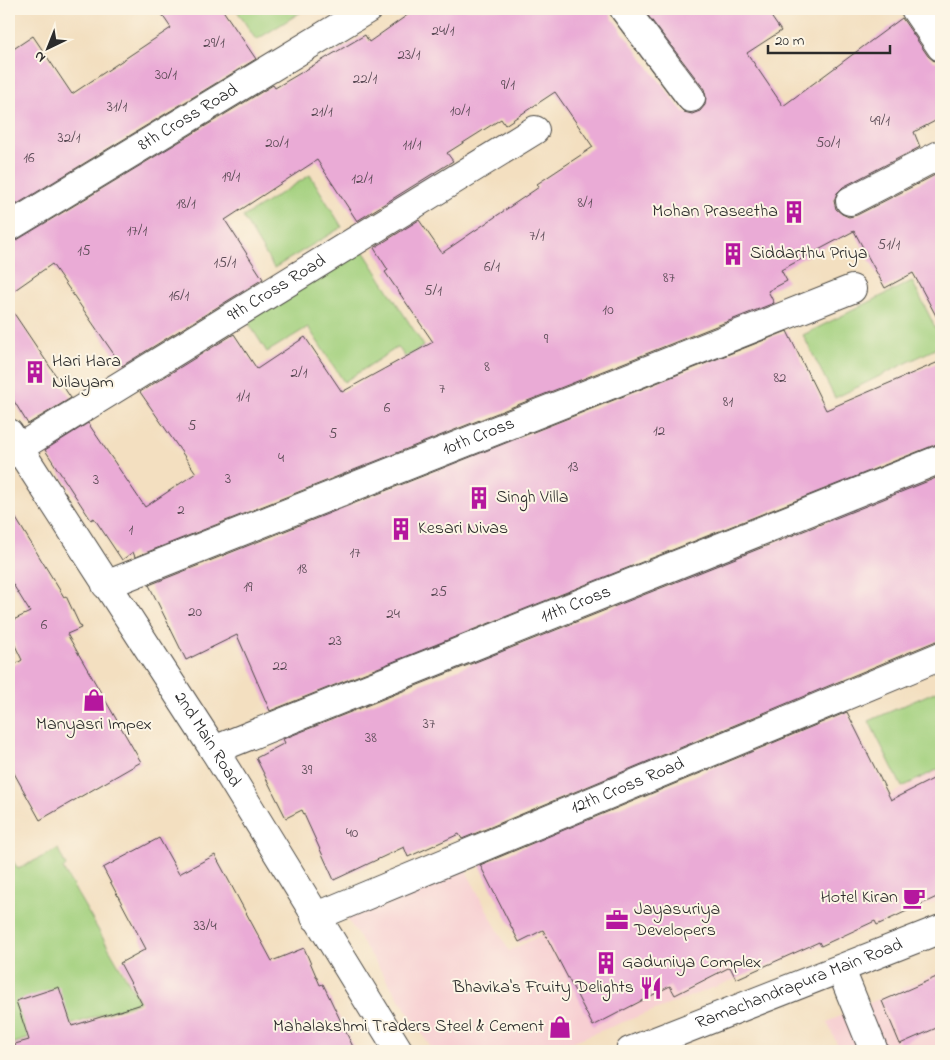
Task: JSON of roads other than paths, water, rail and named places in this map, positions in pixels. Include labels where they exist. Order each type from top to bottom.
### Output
[{"type":"street","name":"8th Cross Road","points":[[9,227],[368,9]]},
{"type":"street","points":[[624,9],[691,98]]},
{"type":"street","points":[[915,9],[941,47]]},
{"type":"street","name":"9th Cross Road","points":[[12,445],[535,130]]},
{"type":"street","points":[[850,202],[941,154]]},
{"type":"street","name":"10th Cross","points":[[106,585],[852,289]]},
{"type":"street","name":"2nd Main Road","points":[[12,445],[214,750],[399,1051]]},
{"type":"street","name":"11th Cross","points":[[214,750],[938,460]]},
{"type":"street","name":"12th Cross Road","points":[[315,917],[941,656]]},
{"type":"street","name":"Ramachandrapura Main Road","points":[[630,1051],[941,930]]},
{"type":"street","points":[[841,970],[874,1051]]},
{"type":"place","name":"Mohan Praseetha","points":[[794,212]]},
{"type":"place","name":"Siddarthu Priya","points":[[733,254]]},
{"type":"place","name":"Hari Hara Nilayam","points":[[35,372]]},
{"type":"place","name":"Singh Villa","points":[[479,498]]},
{"type":"place","name":"Kesari Nivas","points":[[401,529]]},
{"type":"place","name":"Manyasri Impex","points":[[94,700]]},
{"type":"place","name":"Hotel Kiran","points":[[914,898]]},
{"type":"place","name":"Jayasuriya Developers","points":[[617,920]]},
{"type":"place","name":"Gaduniya Complex","points":[[606,963]]},
{"type":"place","name":"Bhavika's Fruity Delights","points":[[651,988]]},
{"type":"place","name":"Mahalakshmi Traders Steel & Cement","points":[[560,1027]]}]
